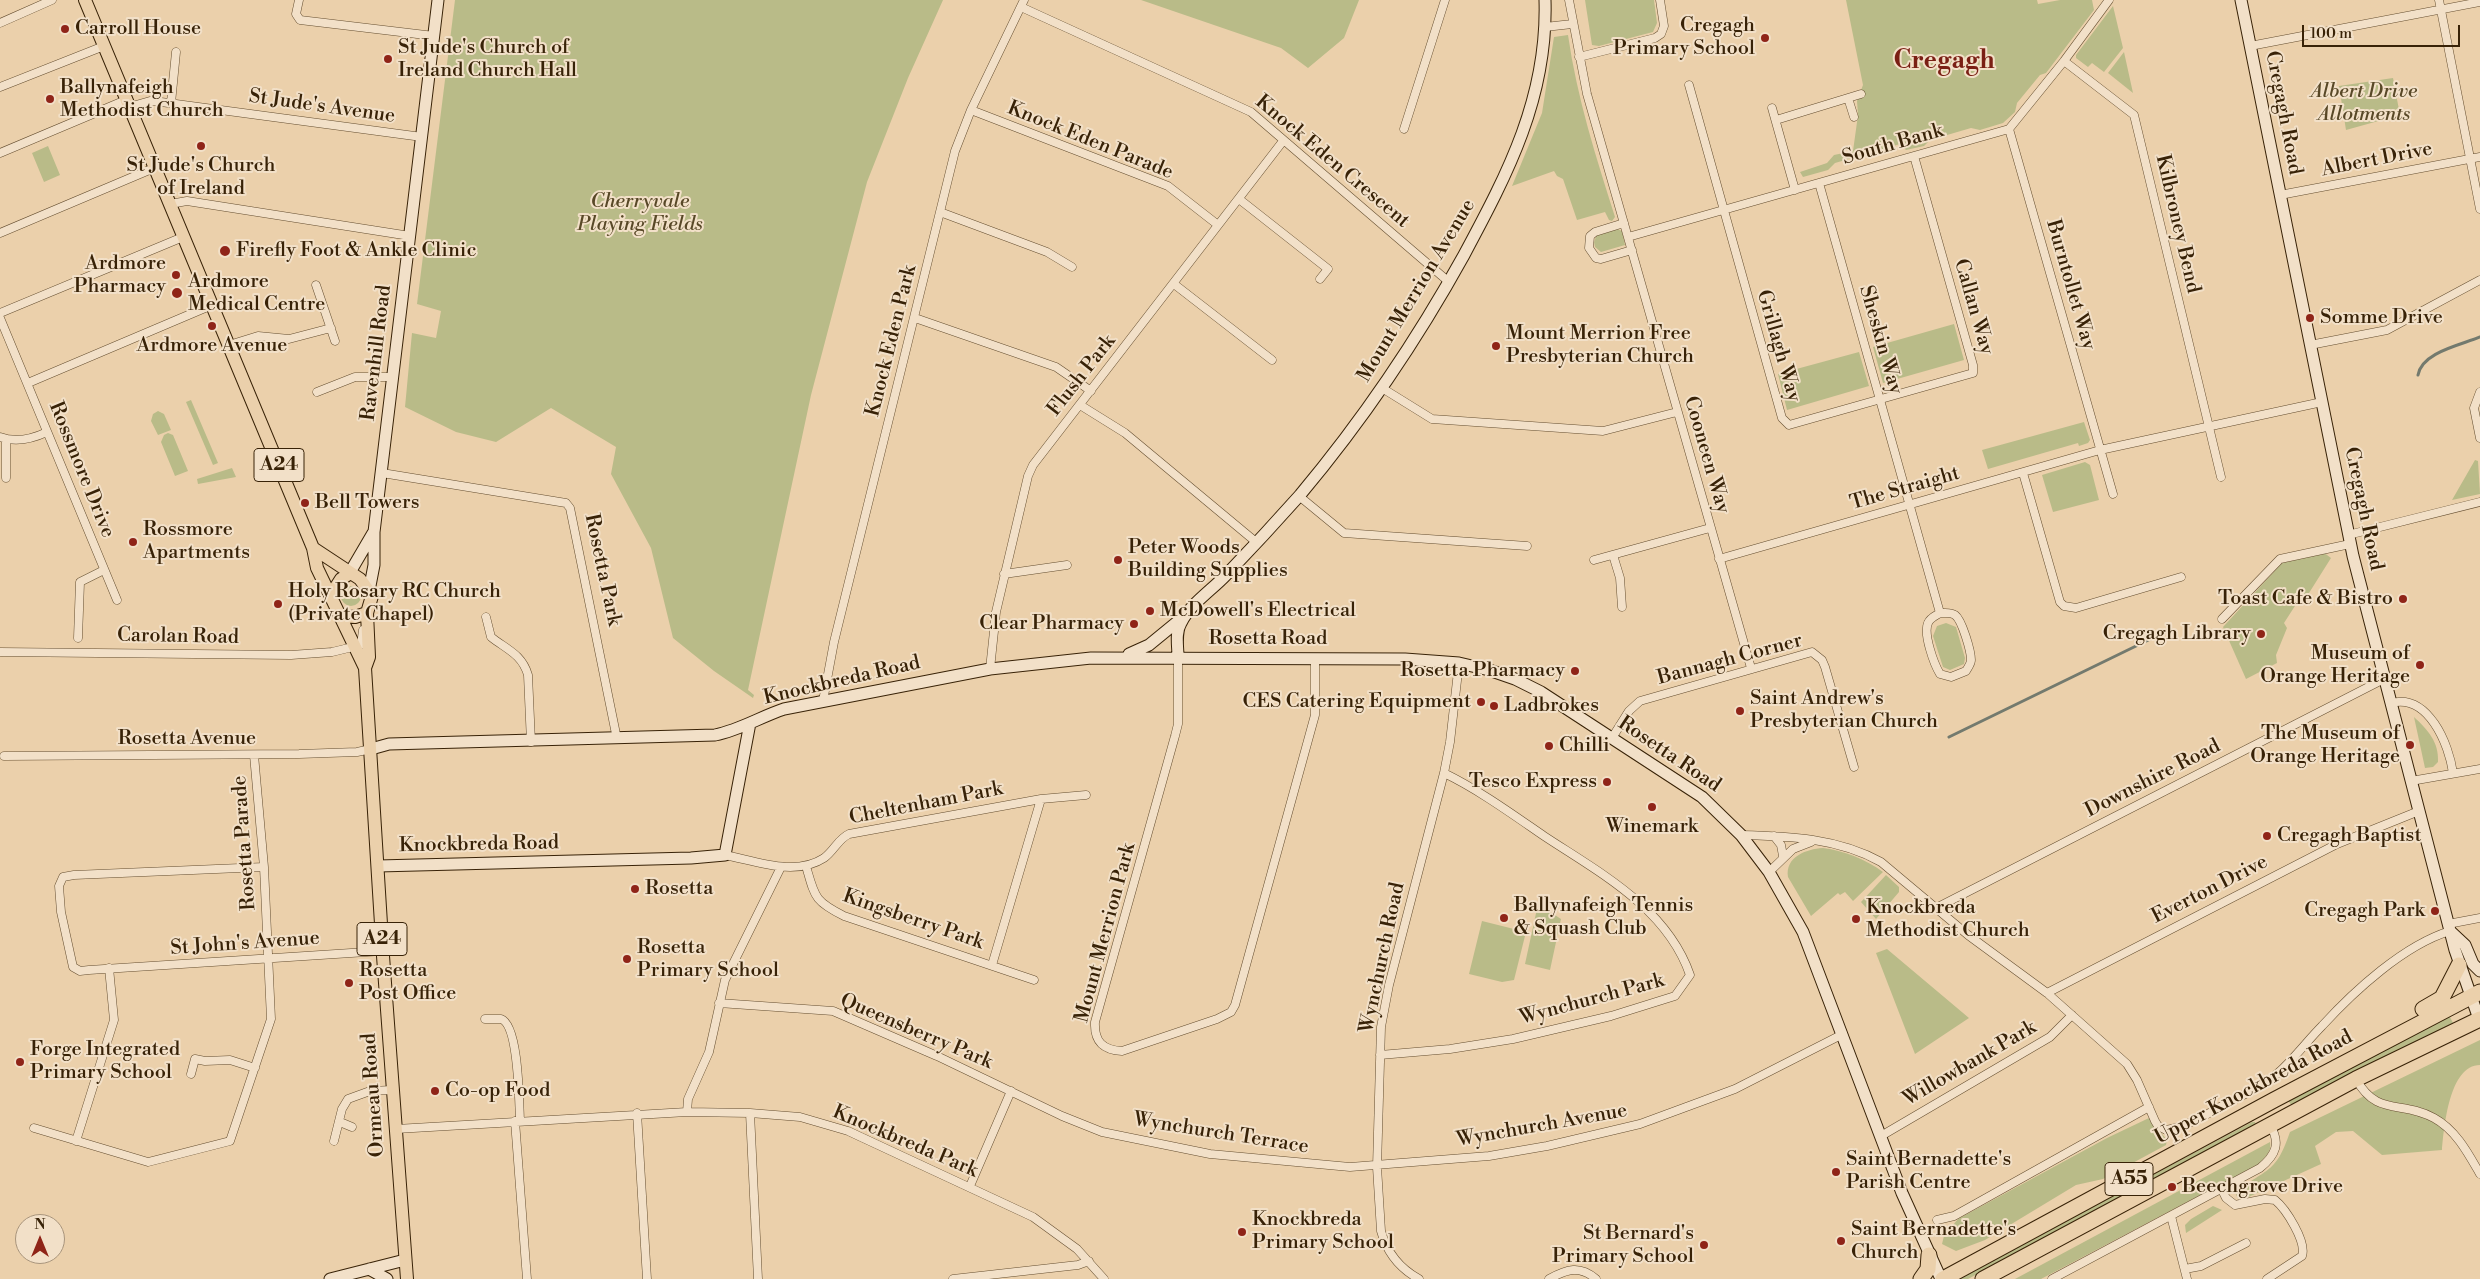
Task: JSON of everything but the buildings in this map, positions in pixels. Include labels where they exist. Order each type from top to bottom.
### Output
[{"type":"highway","points":[[2315,1078],[2352,1048],[2438,1001],[2447,991],[2459,964]]},
{"type":"highway","name":"Upper Knockbreda Road","points":[[1942,1279],[2315,1078],[2477,997]]},
{"type":"highway","name":"Upper Knockbreda Road","points":[[1983,1279],[2356,1079],[2480,1019]]},
{"type":"highway","points":[[2242,1117],[2260,1118],[2270,1125],[2274,1100]]},
{"type":"highway","points":[[1921,1279],[1928,1269],[1929,1255]]},
{"type":"main road","name":"Ormeau Road","points":[[84,0],[313,548],[318,568],[365,668],[382,951],[407,1279]]},
{"type":"main road","points":[[313,548],[360,579],[369,591]]},
{"type":"main road","points":[[330,596],[341,578],[350,574]]},
{"type":"main road","name":"Ormeau Road","points":[[365,668],[369,658],[367,613],[372,600],[369,591]]},
{"type":"main road","points":[[342,616],[355,617],[367,613]]},
{"type":"street","points":[[0,23],[52,0]]},
{"type":"street","points":[[298,0],[296,14],[300,20],[434,36]]},
{"type":"street","name":"Ravenhill Road","points":[[369,591],[374,564],[374,532],[438,0]]},
{"type":"street","points":[[1404,129],[1445,0]]},
{"type":"street","name":"Mount Merrion Avenue","points":[[1178,657],[1178,632],[1186,615],[1299,496],[1382,388],[1449,282],[1489,208],[1519,146],[1537,86],[1545,26],[1545,0]]},
{"type":"street","name":"Cooneen Way","points":[[1568,0],[1579,57],[1624,223],[1751,668]]},
{"type":"street","points":[[1579,57],[1655,38],[1661,34],[1664,26],[1660,0]]},
{"type":"street","points":[[2009,129],[2064,61],[2109,0]]},
{"type":"street","name":"Cregagh Road","points":[[2241,0],[2349,540],[2449,928],[2459,964],[2477,997],[2480,1019]]},
{"type":"street","points":[[2439,0],[2480,209]]},
{"type":"street","points":[[2250,46],[2480,2]]},
{"type":"street","name":"Knock Eden Park","points":[[823,701],[834,642],[955,152],[971,110],[1022,4]]},
{"type":"street","name":"Knock Eden Crescent","points":[[1022,4],[1251,112],[1449,282]]},
{"type":"street","points":[[1545,26],[1572,24]]},
{"type":"street","points":[[0,86],[104,46]]},
{"type":"street","points":[[171,103],[176,52]]},
{"type":"street","name":"Kilbroney Bend","points":[[2064,61],[2134,115],[2209,426]]},
{"type":"street","points":[[1689,85],[1723,210]]},
{"type":"street","points":[[1776,120],[1861,94]]},
{"type":"street","points":[[1848,98],[1854,117]]},
{"type":"street","name":"St Jude's Avenue","points":[[0,153],[128,103],[150,101],[422,137]]},
{"type":"street","points":[[1772,108],[1795,190]]},
{"type":"street","name":"Knock Eden Parade","points":[[971,110],[1168,186],[1218,225]]},
{"type":"street","name":"South Bank","points":[[1628,237],[2009,129]]},
{"type":"street","name":"Burntollet Way","points":[[2009,129],[2100,450]]},
{"type":"street","name":"Flush Park","points":[[990,668],[996,612],[1004,574],[1028,476],[1033,465],[1283,141]]},
{"type":"street","name":"Callan Way","points":[[1880,400],[1969,375],[1974,369],[1914,156]]},
{"type":"street","name":"Albert Drive","points":[[2280,195],[2480,156]]},
{"type":"street","points":[[0,233],[154,168]]},
{"type":"street","name":"Sheskin Way","points":[[1819,183],[1940,613]]},
{"type":"street","points":[[1239,199],[1328,269],[1320,279]]},
{"type":"street","points":[[170,204],[187,201],[410,236]]},
{"type":"street","name":"Grillagh Way","points":[[1723,210],[1785,423],[1794,425],[1880,400]]},
{"type":"street","points":[[940,212],[1047,252],[1072,267]]},
{"type":"street","points":[[1624,223],[1595,232],[1590,236],[1589,248],[1596,258],[1602,259],[1632,250]]},
{"type":"street","points":[[0,312],[183,237]]},
{"type":"street","points":[[2310,345],[2387,330],[2480,280]]},
{"type":"street","points":[[1174,284],[1272,360]]},
{"type":"street","points":[[316,285],[335,341]]},
{"type":"street","points":[[28,383],[212,305]]},
{"type":"street","name":"Rossmore Drive","points":[[0,318],[117,600]]},
{"type":"street","points":[[914,318],[1056,367],[1091,391]]},
{"type":"street","points":[[229,345],[258,336],[288,340],[331,328]]},
{"type":"street","points":[[317,392],[355,377],[393,377]]},
{"type":"street","points":[[1382,388],[1432,419],[1603,431],[1677,412]]},
{"type":"street","points":[[2480,392],[2474,408],[2480,438]]},
{"type":"street","name":"The Straight","points":[[1719,559],[2100,450],[2322,402]]},
{"type":"street","points":[[1080,405],[1125,433],[1256,542]]},
{"type":"street","points":[[2209,426],[2221,477]]},
{"type":"street","points":[[6,478],[3,438],[23,440],[47,432]]},
{"type":"street","points":[[2100,450],[2113,494]]},
{"type":"street","name":"Rosetta Park","points":[[382,473],[566,503],[570,508],[617,739]]},
{"type":"street","points":[[2023,473],[2060,602],[2064,606],[2076,608],[2181,577]]},
{"type":"street","points":[[1299,496],[1344,533],[1527,546]]},
{"type":"street","points":[[2222,619],[2280,559],[2480,502]]},
{"type":"street","points":[[1594,560],[1710,528]]},
{"type":"street","name":"Ravenhill Road","points":[[350,574],[374,532]]},
{"type":"street","points":[[1612,555],[1620,578],[1622,607]]},
{"type":"street","points":[[1004,574],[1067,565]]},
{"type":"street","name":"Rossmore Drive","points":[[78,638],[80,582],[104,570]]},
{"type":"street","points":[[1948,612],[1955,615],[1961,621],[1970,654],[1971,660],[1966,671],[1951,677],[1945,677],[1940,674],[1926,632],[1932,617],[1940,613],[1948,612]]},
{"type":"street","points":[[1123,656],[1149,645],[1186,615]]},
{"type":"street","points":[[486,618],[491,637],[510,650],[525,665],[528,675],[531,742]]},
{"type":"street","points":[[354,647],[361,646],[362,631],[368,626]]},
{"type":"street","name":"Carolan Road","points":[[0,652],[291,654],[332,652],[354,647]]},
{"type":"street","name":"Bannagh Corner","points":[[1612,738],[1629,711],[1640,701],[1803,653],[1812,652],[1818,655],[1825,667],[1854,766]]},
{"type":"street","name":"Knockbreda Road","points":[[378,866],[691,858],[725,855],[750,723],[763,716],[784,708],[990,668],[1123,656]]},
{"type":"street","name":"Rosetta Road","points":[[1123,656],[1405,658],[1459,663],[1489,670],[1515,679],[1541,692],[1689,787],[1741,835],[1769,872],[1803,932],[1902,1193],[1929,1255],[1942,1279]]},
{"type":"street","name":"Mount Merrion Park","points":[[1178,657],[1178,724],[1176,736],[1095,1022],[1095,1033],[1098,1041],[1111,1050],[1122,1051],[1217,1019],[1231,1012],[1235,1005],[1315,715],[1316,658]]},
{"type":"street","name":"Wynchurch Road","points":[[1419,1279],[1397,1262],[1384,1241],[1381,1231],[1377,1167],[1380,1055],[1382,1027],[1389,985],[1444,773],[1450,742],[1459,663]]},
{"type":"street","name":"Downshire Road","points":[[1936,908],[2384,679]]},
{"type":"street","points":[[2391,703],[2402,701],[2425,713],[2444,740],[2452,773]]},
{"type":"street","points":[[371,748],[389,744],[531,742],[715,735],[733,731],[750,723]]},
{"type":"street","name":"Rosetta Avenue","points":[[4,756],[254,755],[357,752],[371,748]]},
{"type":"street","name":"Rosetta Parade","points":[[76,1141],[148,1162],[226,1143],[232,1137],[271,1019],[264,867],[254,755]]},
{"type":"street","points":[[2411,781],[2480,769]]},
{"type":"street","name":"Wynchurch Park","points":[[1380,1055],[1450,1049],[1513,1039],[1611,1016],[1675,996],[1690,975],[1676,943],[1638,901],[1514,815],[1444,773]]},
{"type":"street","name":"Cheltenham Park","points":[[725,855],[781,867],[806,866],[826,857],[843,837],[849,834],[1041,798],[1086,795]]},
{"type":"street","points":[[992,965],[1041,798]]},
{"type":"street","name":"Everton Drive","points":[[2047,993],[2337,844],[2419,812]]},
{"type":"street","name":"Upper Knockbreda Road","points":[[1741,835],[1774,836],[1818,841],[1857,850],[1881,862],[1968,935],[2047,993],[2127,1064],[2137,1080],[2158,1126],[2166,1130],[2198,1119],[2258,1086],[2290,1062],[2340,1006],[2407,953],[2449,928],[2480,918]]},
{"type":"street","points":[[1774,836],[1781,845],[1783,856]]},
{"type":"street","points":[[1769,872],[1783,856],[1798,846],[1818,841]]},
{"type":"street","name":"Kingsberry Park","points":[[806,866],[816,897],[829,908],[844,916],[1034,980]]},
{"type":"street","name":"St John's Avenue","points":[[264,867],[95,874],[63,878],[59,886],[60,912],[73,967],[80,971],[382,951]]},
{"type":"street","points":[[686,1112],[688,1099],[709,1052],[725,980],[781,867]]},
{"type":"street","points":[[2449,928],[2464,945],[2473,964],[2480,971]]},
{"type":"street","points":[[34,1128],[76,1141],[114,1020],[109,968]]},
{"type":"street","name":"Queensberry Park","points":[[719,1003],[833,1011],[937,1056],[1062,1116]]},
{"type":"street","name":"Willowbank Park","points":[[1881,1136],[2050,1037],[2072,1015]]},
{"type":"street","points":[[485,1019],[501,1019],[509,1025],[516,1057],[527,1279]]},
{"type":"street","name":"Wynchurch Avenue","points":[[1377,1167],[1489,1156],[1555,1144],[1640,1124],[1735,1089],[1843,1034]]},
{"type":"street","points":[[191,1074],[195,1059],[205,1061],[230,1060],[255,1068]]},
{"type":"street","points":[[2356,1079],[2370,1099],[2424,1114],[2444,1126],[2462,1144],[2480,1174]]},
{"type":"street","points":[[334,1141],[342,1109],[348,1099],[370,1091],[393,1090]]},
{"type":"street","points":[[970,1186],[1010,1091]]},
{"type":"street","points":[[1937,1220],[1954,1216],[2149,1108]]},
{"type":"street","points":[[750,1112],[758,1279]]},
{"type":"street","name":"Knockbreda Park","points":[[396,1129],[637,1113],[750,1112],[800,1117],[848,1131],[1034,1217],[1064,1237],[1090,1261],[1104,1279]]},
{"type":"street","points":[[637,1113],[646,1279]]},
{"type":"street","name":"Wynchurch Terrace","points":[[1062,1116],[1102,1132],[1210,1154],[1325,1166],[1377,1167]]},
{"type":"street","points":[[340,1122],[352,1126]]},
{"type":"street","points":[[2052,1279],[2222,1190],[2260,1168],[2271,1158],[2278,1144],[2270,1125]]},
{"type":"street","points":[[2222,1190],[2226,1198],[2236,1205],[2265,1199],[2275,1200],[2301,1238],[2304,1247],[2302,1256],[2267,1279]]},
{"type":"street","points":[[2171,1216],[2187,1279]]},
{"type":"street","points":[[2185,1269],[2201,1266],[2246,1243]]},
{"type":"street","points":[[330,1279],[405,1260]]},
{"type":"street","points":[[953,1279],[1078,1265],[1090,1261]]},
{"type":"street","points":[[1550,1279],[1564,1270],[1575,1268],[1588,1272],[1596,1279]]},
{"type":"street","points":[[369,1269],[387,1279]]},
{"type":"green space","name":"Cherryvale Playing Fields","points":[[455,0],[943,0],[908,78],[867,182],[811,395],[748,690],[754,695],[753,698],[714,671],[673,638],[651,548],[611,474],[616,447],[551,408],[496,442],[456,432],[405,407],[412,333],[436,338],[441,311],[417,304]]},
{"type":"green space","points":[[1141,0],[1359,0],[1344,38],[1308,68],[1281,48]]},
{"type":"green space","points":[[1585,0],[1654,0],[1657,23],[1653,32],[1599,46],[1592,45]]},
{"type":"green space","points":[[1846,0],[2037,0],[2038,4],[2060,0],[2092,0],[2094,10],[2046,73],[2040,75],[2017,103],[2015,112],[2003,123],[1980,130],[1971,128],[1930,140],[1924,146],[1906,150],[1900,144],[1835,163],[1828,170],[1803,177],[1800,172],[1827,163],[1834,155],[1853,151],[1858,115],[1857,101],[1863,85]]},
{"type":"green space","points":[[2113,6],[2123,48],[2104,72],[2092,63],[2088,67],[2076,58],[2076,55]]},
{"type":"green space","points":[[1568,35],[1582,104],[1615,217],[1612,221],[1609,220],[1605,212],[1577,220],[1563,179],[1557,176],[1554,171],[1512,186],[1542,113],[1554,37]]},
{"type":"green space","points":[[2124,52],[2133,93],[2108,73]]},
{"type":"green space","name":"Albert Drive Allotments","points":[[2393,78],[2400,115],[2346,130],[2339,86]]},
{"type":"green space","points":[[48,146],[60,175],[44,182],[32,153]]},
{"type":"green space","points":[[1617,229],[1622,231],[1625,245],[1601,252],[1595,247],[1594,242],[1597,234]]},
{"type":"green space","points":[[1954,324],[1964,360],[1883,383],[1873,347]]},
{"type":"green space","points":[[1859,352],[1869,386],[1787,410],[1778,374]]},
{"type":"green space","points":[[191,400],[218,463],[213,465],[186,402]]},
{"type":"green space","points":[[158,411],[164,414],[171,430],[158,435],[151,421],[153,414]]},
{"type":"green space","points":[[2084,422],[2090,440],[2088,443],[2079,446],[2078,443],[1988,469],[1982,450]]},
{"type":"green space","points":[[168,433],[173,435],[188,471],[175,476],[161,442],[164,435]]},
{"type":"green space","points":[[2475,460],[2478,461],[2480,494],[2452,500]]},
{"type":"green space","points":[[2085,462],[2090,465],[2099,500],[2053,512],[2042,475]]},
{"type":"green space","points":[[232,468],[236,477],[198,484],[197,479]]},
{"type":"green space","points":[[2323,552],[2331,558],[2309,593],[2302,595],[2284,623],[2287,628],[2276,655],[2277,663],[2246,679],[2223,627],[2282,563]]},
{"type":"green space","points":[[351,586],[358,589],[361,596],[358,603],[351,606],[344,603],[341,596],[344,589]]},
{"type":"green space","points":[[1946,623],[1956,627],[1965,658],[1964,664],[1950,670],[1943,667],[1933,636],[1937,626]]},
{"type":"green space","points":[[2414,717],[2435,742],[2438,762],[2433,767],[2425,768]]},
{"type":"green space","points":[[1823,848],[1854,856],[1883,872],[1853,901],[1845,892],[1840,895],[1838,893],[1811,916],[1788,877],[1788,870],[1793,859],[1798,855],[1810,850]]},
{"type":"green space","points":[[1886,875],[1899,887],[1899,892],[1876,919],[1861,902]]},
{"type":"green space","points":[[1538,904],[1561,919],[1550,970],[1525,964]]},
{"type":"green space","points":[[1482,921],[1526,932],[1514,980],[1502,982],[1469,974]]},
{"type":"green space","points":[[1887,949],[1969,1018],[1915,1054],[1876,953]]},
{"type":"green space","points":[[2448,1013],[2453,1023],[2370,1064],[2292,1106],[2287,1099]]},
{"type":"green space","points":[[2480,1040],[2480,1065],[2470,1068],[2461,1075],[2450,1099],[2444,1127],[2442,1150],[2382,1155],[2353,1131],[2336,1132],[2315,1146],[2321,1164],[2244,1199],[2238,1198],[2236,1195],[2238,1190],[2265,1172],[2276,1162],[2290,1132]]},
{"type":"green space","points":[[2149,1118],[2167,1140],[2166,1145],[2103,1179],[2076,1185],[1985,1240],[1956,1251],[1942,1244],[1944,1236],[1958,1219],[2107,1138]]},
{"type":"green space","points":[[2255,1122],[2256,1125],[1968,1279],[1958,1279]]},
{"type":"green space","points":[[2270,1142],[2269,1152],[2259,1164],[2041,1279],[2015,1279]]},
{"type":"green space","points":[[2213,1206],[2222,1210],[2186,1233],[2185,1225],[2191,1219]]},
{"type":"waterway","points":[[2418,375],[2421,367],[2434,355],[2480,337]]},
{"type":"waterway","points":[[1949,737],[2171,629]]},
{"type":"place","name":"Carroll House","points":[[65,29]]},
{"type":"place","name":"Cregagh Primary School","points":[[1765,38]]},
{"type":"place","name":"St Jude's Church of Ireland Church Hall","points":[[388,59]]},
{"type":"place","name":"Ballynafeigh Methodist Church","points":[[50,99]]},
{"type":"place","name":"St Jude's Church of Ireland","points":[[201,146]]},
{"type":"place","name":"Firefly Foot & Ankle Clinic","points":[[225,251]]},
{"type":"place","name":"Ardmore Pharmacy","points":[[176,275]]},
{"type":"place","name":"Ardmore Medical Centre","points":[[177,293]]},
{"type":"place","name":"Somme Drive","points":[[2310,318]]},
{"type":"place","name":"Ardmore Avenue","points":[[212,326]]},
{"type":"place","name":"Mount Merrion Free Presbyterian Church","points":[[1496,346]]},
{"type":"place","name":"Bell Towers","points":[[305,503]]},
{"type":"place","name":"Rossmore Apartments","points":[[133,542]]},
{"type":"place","name":"Peter Woods Building Supplies","points":[[1118,560]]},
{"type":"place","name":"Toast Cafe & Bistro","points":[[2403,599]]},
{"type":"place","name":"Holy Rosary RC Church (Private Chapel)","points":[[278,604]]},
{"type":"place","name":"McDowell's Electrical","points":[[1150,611]]},
{"type":"place","name":"Clear Pharmacy","points":[[1134,624]]},
{"type":"place","name":"Cregagh Library","points":[[2261,634]]},
{"type":"place","name":"Museum of Orange Heritage","points":[[2420,665]]},
{"type":"place","name":"Rosetta Pharmacy","points":[[1575,671]]},
{"type":"place","name":"CES Catering Equipment","points":[[1481,702]]},
{"type":"place","name":"Ladbrokes","points":[[1494,706]]},
{"type":"place","name":"Saint Andrew's Presbyterian Church","points":[[1740,711]]},
{"type":"place","name":"The Museum of Orange Heritage","points":[[2410,745]]},
{"type":"place","name":"Chilli","points":[[1549,746]]},
{"type":"place","name":"Tesco Express","points":[[1607,782]]},
{"type":"place","name":"Winemark","points":[[1652,807]]},
{"type":"place","name":"Cregagh Baptist","points":[[2267,836]]},
{"type":"place","name":"Rosetta","points":[[635,889]]},
{"type":"place","name":"Cregagh Park","points":[[2435,911]]},
{"type":"place","name":"Ballynafeigh Tennis & Squash Club","points":[[1504,918]]},
{"type":"place","name":"Knockbreda Methodist Church","points":[[1856,919]]},
{"type":"place","name":"Rosetta Primary School","points":[[627,959]]},
{"type":"place","name":"Rosetta Post Office","points":[[349,983]]},
{"type":"place","name":"Forge Integrated Primary School","points":[[20,1062]]},
{"type":"place","name":"Co-op Food","points":[[435,1091]]},
{"type":"place","name":"Saint Bernadette's Parish Centre","points":[[1836,1172]]},
{"type":"place","name":"Beechgrove Drive","points":[[2172,1187]]},
{"type":"place","name":"Knockbreda Primary School","points":[[1242,1232]]},
{"type":"place","name":"Saint Bernadette's Church","points":[[1841,1241]]},
{"type":"place","name":"St Bernard's Primary School","points":[[1704,1245]]},
{"type":"district","name":"Cregagh","points":[[1944,62]]}]
